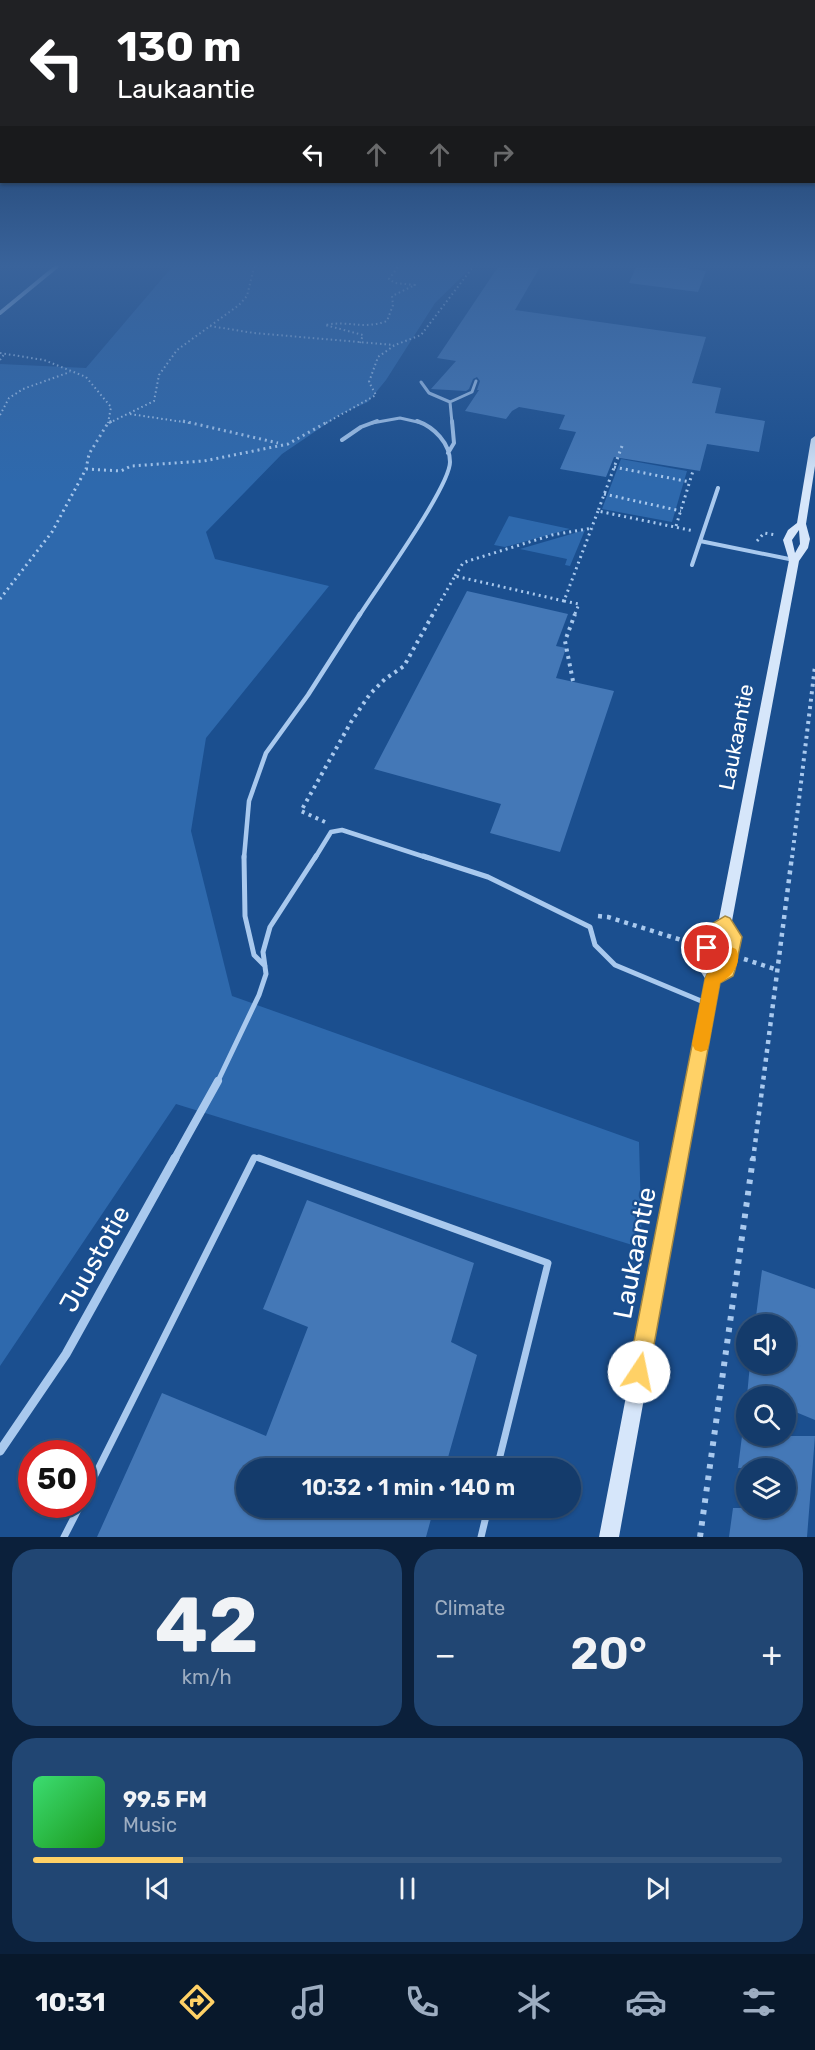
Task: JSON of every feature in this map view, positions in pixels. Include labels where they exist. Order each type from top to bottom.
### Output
[{"type":"main road","name":"Laukaantie","points":[[609,1537],[713,979],[703,964],[711,933],[725,922],[794,560],[802,551],[807,540],[806,532],[801,524],[815,439]]},
{"type":"main road","name":"Laukaantie","points":[[794,560],[787,547],[788,537],[791,530],[801,524]]},
{"type":"main road","name":"Laukaantie","points":[[713,979],[727,970],[734,937],[725,922]]},
{"type":"street","name":"Juustotie","points":[[0,1451],[66,1354],[218,1082]]},
{"type":"lane","points":[[421,382],[430,396],[450,402],[472,392],[476,381]]},
{"type":"lane","points":[[448,453],[454,443],[450,402]]},
{"type":"lane","points":[[265,966],[254,955],[245,916],[244,848],[249,801],[259,772],[266,753],[314,686],[437,495],[450,463],[448,453],[432,428],[407,420],[377,420],[348,433],[342,440]]},
{"type":"lane","points":[[692,565],[718,488]]},
{"type":"lane","points":[[700,541],[794,560]]},
{"type":"lane","points":[[218,1082],[259,995],[266,974],[263,952],[270,927],[331,832],[345,831],[488,877],[590,927],[595,945],[615,965],[708,1004]]},
{"type":"lane","points":[[96,1475],[255,1157],[548,1263],[499,1458]]},
{"type":"lane","points":[[64,1537],[74,1518]]},
{"type":"lane","points":[[481,1537],[486,1518]]},
{"type":"path","points":[[108,423],[154,402],[159,375],[177,350],[192,339]]},
{"type":"path","points":[[315,339],[395,345]]},
{"type":"path","points":[[360,343],[362,339]]},
{"type":"path","points":[[86,469],[121,471],[131,466],[204,461],[288,444],[376,395],[369,382],[378,357],[395,345],[411,339]]},
{"type":"path","points":[[0,353],[44,360],[86,377],[111,407],[108,423],[89,454],[86,469],[52,532],[0,598]]},
{"type":"path","points":[[0,360],[4,354]]},
{"type":"path","points":[[0,415],[9,398],[23,389],[70,372]]},
{"type":"path","points":[[129,414],[178,420],[283,444]]},
{"type":"path","points":[[564,600],[622,446]]},
{"type":"path","points":[[614,467],[690,482]]},
{"type":"path","points":[[676,526],[693,471]]},
{"type":"path","points":[[604,494],[681,511]]},
{"type":"path","points":[[598,511],[703,533]]},
{"type":"path","points":[[345,831],[301,811],[351,722],[370,694],[385,679],[404,666],[462,563],[565,532],[587,527],[593,528]]},
{"type":"path","points":[[749,543],[756,543]]},
{"type":"path","points":[[455,576],[579,604],[565,641],[573,681]]},
{"type":"path","points":[[700,1537],[767,1062],[815,666]]},
{"type":"path","points":[[563,913],[608,917],[707,948]]},
{"type":"path","points":[[730,954],[778,970]]},
{"type":"shaded area","points":[[111,339],[412,339],[386,380],[368,402],[341,414],[282,454],[206,532],[215,559],[329,586],[206,738],[191,831],[232,996],[639,1142],[642,1248],[176,1104],[0,1366],[0,364],[86,368]]},
{"type":"shaded area","points":[[621,459],[687,471],[672,522],[602,509]]},
{"type":"shaded area","points":[[509,516],[570,529],[505,547],[494,545]]},
{"type":"shaded area","points":[[585,530],[570,566],[565,565],[567,559],[520,549]]},
{"type":"building","points":[[450,339],[705,339],[692,383],[721,388],[715,413],[765,421],[759,452],[707,444],[700,471],[614,457],[606,477],[560,469],[576,432],[559,429],[565,415],[519,407],[512,411],[506,419],[465,411],[479,390],[477,390],[480,381],[477,377],[473,379],[466,391],[431,389],[456,361],[437,358]]},
{"type":"building","points":[[467,591],[568,614],[556,646],[566,648],[556,678],[614,691],[560,852],[490,833],[501,804],[374,769]]},
{"type":"building","points":[[307,1200],[474,1263],[451,1342],[477,1355],[448,1458],[236,1458],[236,1518],[431,1518],[426,1537],[97,1537],[162,1393],[266,1436],[308,1327],[263,1309]]},
{"type":"building","points":[[762,1270],[815,1289],[815,1420],[796,1412],[796,1386],[748,1386],[749,1374],[796,1374],[796,1314],[756,1314]]},
{"type":"building","points":[[796,1436],[815,1436],[807,1537],[729,1537],[733,1508],[736,1508],[736,1518],[796,1518],[796,1458],[739,1458],[741,1446],[796,1446]]},
{"type":"slow traffic","points":[[701,1044],[713,979],[727,970],[731,953]]},
{"type":"route","points":[[639,1372],[713,979],[727,970],[734,937],[725,922],[711,933],[707,948]]}]
